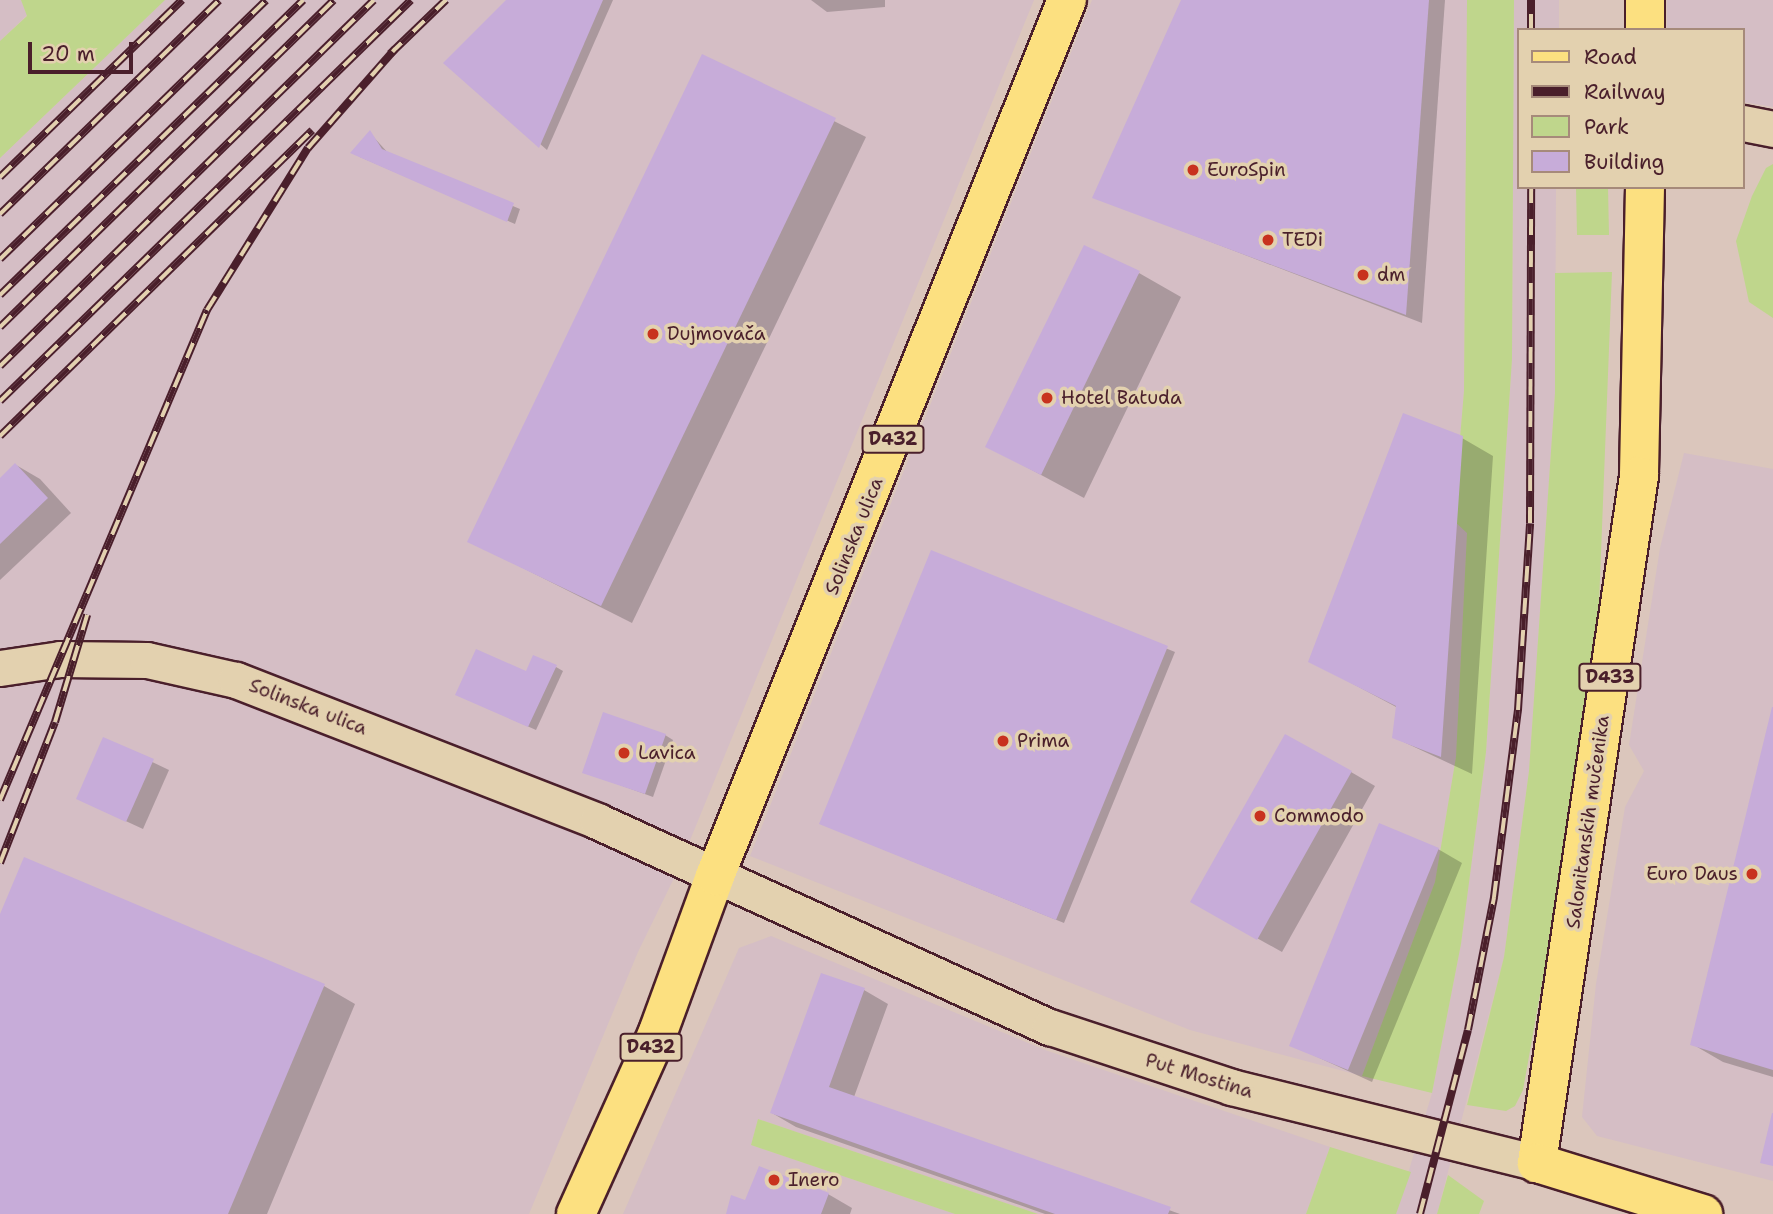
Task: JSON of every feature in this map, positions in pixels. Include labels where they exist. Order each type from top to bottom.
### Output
[{"type":"main road","name":"Solinska ulica","points":[[576,1214],[658,1032],[715,876],[1068,0]]},
{"type":"main road","points":[[1645,0],[1645,28]]},
{"type":"main road","name":"Salonitanskih mučenika","points":[[1537,1163],[1639,476],[1644,189]]},
{"type":"main road","name":"Put Mostina","points":[[1537,1163],[1703,1214]]},
{"type":"street","points":[[1745,123],[1773,128]]},
{"type":"street","name":"Solinska ulica","points":[[0,668],[60,659],[148,660],[236,680],[597,821],[715,876]]},
{"type":"street","name":"Put Mostina","points":[[715,876],[1050,1027],[1231,1087],[1537,1163]]},
{"type":"shaded area","points":[[0,0],[21,0],[27,15],[0,41]]},
{"type":"shaded area","points":[[165,0],[1034,0],[677,872],[638,952],[529,1214],[0,1214],[0,158]]},
{"type":"shaded area","points":[[1092,0],[1467,0],[1464,391],[1453,520],[1467,532],[1456,757],[1435,882],[1362,1076],[1190,1030],[750,856]]},
{"type":"shaded area","points":[[1514,0],[1559,0],[1559,28],[1518,28],[1518,189],[1556,189],[1555,393],[1529,771],[1504,957],[1437,1214],[1396,1214],[1432,1093],[1461,944],[1486,752],[1512,359]]},
{"type":"shaded area","points":[[1667,0],[1773,0],[1773,107],[1745,102],[1745,28],[1667,28]]},
{"type":"shaded area","name":"Euro Daus","points":[[1684,453],[1773,469],[1773,1181],[1597,1136],[1582,1117],[1596,984],[1625,807],[1644,771],[1629,745],[1660,548]]},
{"type":"shaded area","points":[[771,936],[1045,1050],[1330,1147],[1306,1214],[1038,1214],[758,1119],[751,1145],[955,1214],[623,1214],[739,948]]},
{"type":"green space","points":[[21,0],[165,0],[0,158],[0,41],[27,16]]},
{"type":"green space","points":[[1467,0],[1514,0],[1512,359],[1486,752],[1461,944],[1432,1093],[1362,1076],[1435,882],[1456,757],[1467,533],[1453,520],[1464,391]]},
{"type":"green space","points":[[1773,164],[1773,318],[1749,302],[1736,241],[1752,196],[1766,168]]},
{"type":"green space","points":[[1576,189],[1608,189],[1609,235],[1577,235]]},
{"type":"green space","points":[[1612,272],[1599,604],[1581,751],[1523,1090],[1515,1106],[1506,1111],[1467,1105],[1504,957],[1529,771],[1555,393],[1555,273]]},
{"type":"green space","points":[[758,1119],[1038,1214],[955,1214],[751,1145]]},
{"type":"green space","points":[[1330,1147],[1411,1172],[1396,1214],[1306,1214]]},
{"type":"green space","points":[[1448,1175],[1484,1201],[1479,1214],[1437,1214]]},
{"type":"building","points":[[506,0],[603,0],[539,148],[443,63]]},
{"type":"building","points":[[1181,0],[1429,0],[1406,315],[1092,198]]},
{"type":"building","points":[[702,54],[836,118],[601,606],[467,542]]},
{"type":"building","points":[[370,130],[382,149],[514,203],[507,222],[350,153]]},
{"type":"building","points":[[1084,245],[1140,271],[1041,475],[985,447]]},
{"type":"building","points":[[1403,413],[1463,436],[1441,757],[1392,738],[1396,706],[1308,662]]},
{"type":"building","points":[[15,463],[48,498],[0,544],[0,478]]},
{"type":"building","points":[[931,550],[1168,646],[1056,920],[819,824]]},
{"type":"building","points":[[476,649],[526,671],[533,655],[557,665],[528,727],[455,695]]},
{"type":"building","name":"Euro Daus","points":[[1773,707],[1773,1070],[1690,1045]]},
{"type":"building","name":"Lavica","points":[[603,712],[666,734],[645,794],[582,773]]},
{"type":"building","points":[[1285,734],[1352,771],[1257,940],[1190,902]]},
{"type":"building","points":[[103,737],[154,759],[126,822],[76,799]]},
{"type":"building","points":[[1379,823],[1439,848],[1348,1070],[1289,1046]]},
{"type":"building","points":[[24,857],[325,984],[228,1214],[0,1214],[0,914]]},
{"type":"building","points":[[821,973],[865,988],[829,1087],[1171,1207],[1168,1214],[1055,1214],[770,1113]]},
{"type":"building","points":[[1773,1113],[1773,1166],[1760,1163]]},
{"type":"building","name":"Inero","points":[[759,1166],[829,1193],[821,1214],[726,1214],[731,1195],[745,1200]]},
{"type":"railway","points":[[0,177],[182,0]]},
{"type":"railway","points":[[0,214],[219,0]]},
{"type":"railway","points":[[0,259],[266,0]]},
{"type":"railway","points":[[0,295],[303,0]]},
{"type":"railway","points":[[0,327],[334,0]]},
{"type":"railway","points":[[0,366],[374,0]]},
{"type":"railway","points":[[0,401],[411,0]]},
{"type":"railway","points":[[390,54],[446,0]]},
{"type":"railway","points":[[1531,0],[1531,28]]},
{"type":"railway","points":[[0,800],[207,310],[308,148],[395,49]]},
{"type":"railway","points":[[0,436],[312,130]]},
{"type":"railway","points":[[1420,1214],[1468,1030],[1494,897],[1518,710],[1530,523],[1531,189]]},
{"type":"railway","points":[[0,863],[55,722],[87,615]]},
{"type":"place","name":"EuroSpin","points":[[1193,170]]},
{"type":"place","name":"TEDi","points":[[1268,240]]},
{"type":"place","name":"dm","points":[[1363,275]]},
{"type":"place","name":"Dujmovača","points":[[653,334]]},
{"type":"place","name":"Hotel Batuda","points":[[1047,398]]},
{"type":"place","name":"Prima","points":[[1003,741]]},
{"type":"place","name":"Lavica","points":[[624,753]]},
{"type":"place","name":"Commodo","points":[[1260,816]]},
{"type":"place","name":"Euro Daus","points":[[1752,874]]},
{"type":"place","name":"Inero","points":[[774,1180]]}]
